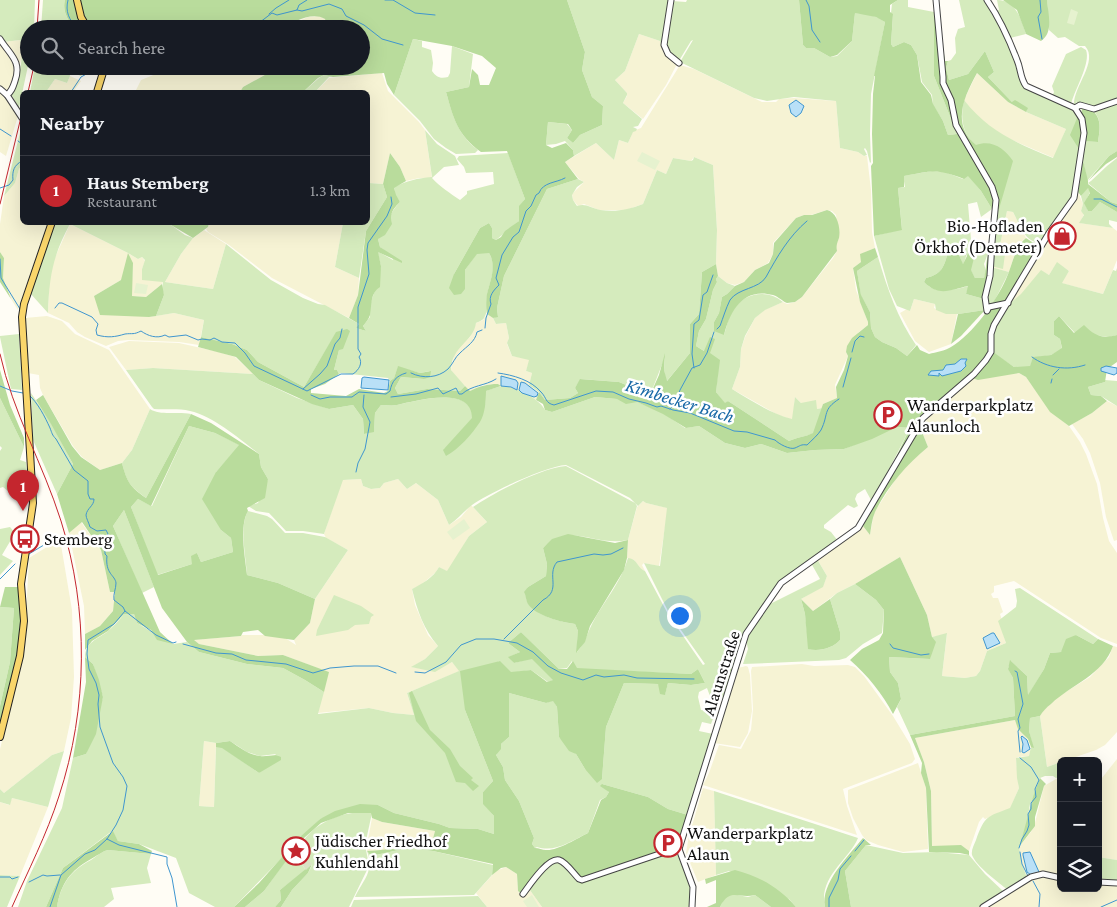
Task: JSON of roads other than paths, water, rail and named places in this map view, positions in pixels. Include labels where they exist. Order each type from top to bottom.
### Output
[{"type":"main road","points":[[77,0],[83,20]]},
{"type":"main road","points":[[98,90],[102,75]]},
{"type":"main road","points":[[0,738],[20,656],[24,622],[21,584],[32,508],[22,317],[51,225]]},
{"type":"street","points":[[670,0],[664,46],[668,54],[679,63]]},
{"type":"street","points":[[936,0],[942,83],[951,100],[959,133],[992,187],[996,200],[990,276],[985,297],[987,311],[990,308],[1008,303]]},
{"type":"street","points":[[987,0],[1006,32],[1019,64],[1022,80],[1026,86],[1075,108],[1076,106],[1085,105],[1094,109],[1117,100]]},
{"type":"street","points":[[0,39],[18,67],[12,90],[7,94]]},
{"type":"street","points":[[0,89],[7,94],[20,115]]},
{"type":"street","name":"Alaunstraße","points":[[679,849],[746,634],[776,587],[858,528],[922,418],[974,374],[986,360],[990,352],[992,330],[1049,233],[1074,198],[1084,133],[1082,119],[1075,108]]},
{"type":"street","points":[[523,894],[545,867],[553,861],[562,862],[582,880],[679,849],[693,887],[692,907]]},
{"type":"street","points":[[984,907],[1031,877],[1043,874],[1057,877]]},
{"type":"street","points":[[1102,882],[1117,883]]},
{"type":"water","points":[[796,100],[804,106],[801,113],[796,117],[791,113],[789,105]]},
{"type":"water","points":[[961,359],[967,359],[966,366],[961,371],[942,376],[939,373],[939,376],[928,375],[931,371],[943,370],[946,365],[955,364]]},
{"type":"water","points":[[1106,366],[1117,368],[1117,373],[1114,375],[1101,371],[1101,368]]},
{"type":"water","points":[[501,376],[516,380],[518,383],[517,390],[501,386]]},
{"type":"water","points":[[362,378],[389,380],[388,390],[361,388]]},
{"type":"water","points":[[521,382],[538,393],[537,396],[534,397],[522,393],[519,390]]},
{"type":"water","points":[[994,633],[1000,643],[987,649],[983,638]]},
{"type":"water","points":[[1022,736],[1027,740],[1030,749],[1024,753],[1022,752]]},
{"type":"water","points":[[1030,852],[1039,872],[1031,875],[1027,872],[1023,855],[1023,853]]},
{"type":"waterway","points":[[68,0],[68,15],[71,20]]},
{"type":"waterway","points":[[269,14],[289,0]]},
{"type":"waterway","points":[[263,20],[272,13],[277,15],[297,10],[299,5],[307,0]]},
{"type":"waterway","points":[[385,0],[393,0],[415,13],[435,15]]},
{"type":"waterway","points":[[806,0],[809,6],[812,30],[820,42]]},
{"type":"waterway","points":[[1040,0],[1041,12],[1038,17],[1042,39]]},
{"type":"waterway","points":[[297,10],[302,11],[329,4],[342,9],[346,16],[354,20]]},
{"type":"waterway","points":[[370,30],[382,39],[403,45]]},
{"type":"waterway","points":[[72,90],[81,77],[85,75]]},
{"type":"waterway","points":[[0,129],[11,136]]},
{"type":"waterway","points":[[0,188],[9,185],[13,180],[14,169],[20,162]]},
{"type":"waterway","points":[[485,328],[491,296],[499,285],[496,278],[502,255],[513,237],[519,232],[526,211],[531,206],[536,195],[543,187],[565,178]]},
{"type":"waterway","name":"Kimbecker Bach","points":[[55,308],[59,303],[62,303],[92,317],[98,324],[97,335],[101,336],[108,337],[141,331],[156,337],[186,335],[198,340],[214,338],[222,342],[235,343],[254,366],[307,391],[341,374],[353,374],[360,366],[358,307],[369,274],[368,243],[387,216],[392,204],[391,197]]},
{"type":"waterway","points":[[1094,199],[1101,199],[1117,207]]},
{"type":"waterway","points":[[717,329],[720,326],[730,300],[738,293],[763,281],[789,240],[807,221]]},
{"type":"waterway","points":[[0,259],[1,278],[20,309]]},
{"type":"waterway","points":[[694,368],[692,354],[694,324],[699,320],[703,295],[707,292],[713,275]]},
{"type":"waterway","points":[[303,389],[327,366],[335,344],[340,338],[342,329]]},
{"type":"waterway","points":[[411,373],[430,377],[444,372],[473,341],[477,332],[482,330]]},
{"type":"waterway","points":[[670,409],[674,405],[672,402],[674,397],[678,396],[692,368],[700,365],[707,353],[714,332]]},
{"type":"waterway","points":[[852,352],[855,341],[860,336],[864,337]]},
{"type":"waterway","points":[[1032,357],[1044,364],[1057,367],[1071,368],[1085,365]]},
{"type":"waterway","points":[[843,387],[851,358]]},
{"type":"waterway","points":[[1053,375],[1059,369]]},
{"type":"waterway","name":"Kimbecker Bach","points":[[311,395],[320,399],[352,397],[359,392],[386,394],[390,391],[395,379],[406,373]]},
{"type":"waterway","name":"Kimbecker Bach","points":[[498,373],[527,381],[537,388],[549,403],[554,405],[596,391],[613,392],[657,407],[661,406],[690,413],[734,431],[747,432],[775,440],[790,448],[807,445],[817,436],[828,409],[839,399]]},
{"type":"waterway","name":"Kimbecker Bach","points":[[391,397],[416,394],[438,388],[443,394],[456,388],[459,394],[462,394],[496,379]]},
{"type":"waterway","points":[[1051,383],[1052,379]]},
{"type":"waterway","points":[[0,386],[23,393]]},
{"type":"waterway","points":[[29,395],[41,410],[53,435],[74,470],[88,481],[88,494],[90,499],[94,499],[86,518],[90,527],[97,531],[106,530],[108,534],[105,541],[105,554],[107,556],[107,567],[116,583],[114,600],[125,611],[114,624],[88,640],[87,654],[89,669],[96,683],[99,695],[100,727],[113,763],[127,786],[123,810],[107,839],[95,850],[85,854],[61,875],[50,907]]},
{"type":"waterway","points":[[356,472],[365,449],[370,422],[363,407],[364,395]]},
{"type":"waterway","points":[[29,554],[57,537]]},
{"type":"waterway","points":[[504,639],[552,592],[553,572],[557,562],[594,554],[611,554],[623,548]]},
{"type":"waterway","points":[[0,579],[15,564]]},
{"type":"waterway","points":[[125,611],[156,635],[173,643],[176,642]]},
{"type":"waterway","points":[[415,672],[425,673],[446,662],[461,645],[476,639],[494,639],[517,643],[533,652],[548,666],[561,673],[583,680],[596,675],[604,677],[624,675],[637,678],[694,679]]},
{"type":"waterway","points":[[183,644],[216,653],[232,654],[246,660],[286,664],[313,673],[330,668],[354,666],[378,666],[396,673]]},
{"type":"waterway","points":[[890,644],[893,648],[921,655],[929,654]]},
{"type":"waterway","points":[[1015,671],[1017,672],[1023,704],[1018,719],[1020,752]]},
{"type":"waterway","points":[[1019,848],[1029,825],[1028,814],[1031,809],[1031,803],[1036,797],[1035,789],[1039,780],[1031,767],[1020,758]]},
{"type":"waterway","points":[[107,839],[119,845],[167,857],[177,907]]},
{"type":"waterway","points":[[855,851],[864,840]]},
{"type":"waterway","points":[[1020,852],[1022,864],[1028,876]]},
{"type":"waterway","points":[[829,907],[829,898],[838,880],[840,869],[851,856]]},
{"type":"waterway","points":[[29,882],[43,875],[60,875]]},
{"type":"waterway","points":[[0,877],[10,877],[12,879],[18,877]]},
{"type":"waterway","points":[[1033,881],[1040,894],[1039,907]]},
{"type":"waterway","points":[[1101,907],[1117,900]]},
{"type":"railway","points":[[38,20],[39,0]]},
{"type":"railway","points":[[28,90],[32,75]]},
{"type":"railway","points":[[0,204],[20,121]]},
{"type":"railway","points":[[0,354],[12,397],[61,521],[77,589],[81,659],[80,694],[69,763],[49,824],[12,907]]},
{"type":"place","name":"Bio-Hofladen Örkhof (Demeter)","points":[[1062,236]]},
{"type":"place","name":"Wanderparkplatz Alaunloch","points":[[888,415]]},
{"type":"place","name":"Haus Stemberg","points":[[23,511]]},
{"type":"place","name":"Stemberg","points":[[25,539]]},
{"type":"place","name":"Wanderparkplatz Alaun","points":[[668,843]]},
{"type":"place","name":"Jüdischer Friedhof Kuhlendahl","points":[[296,851]]}]
